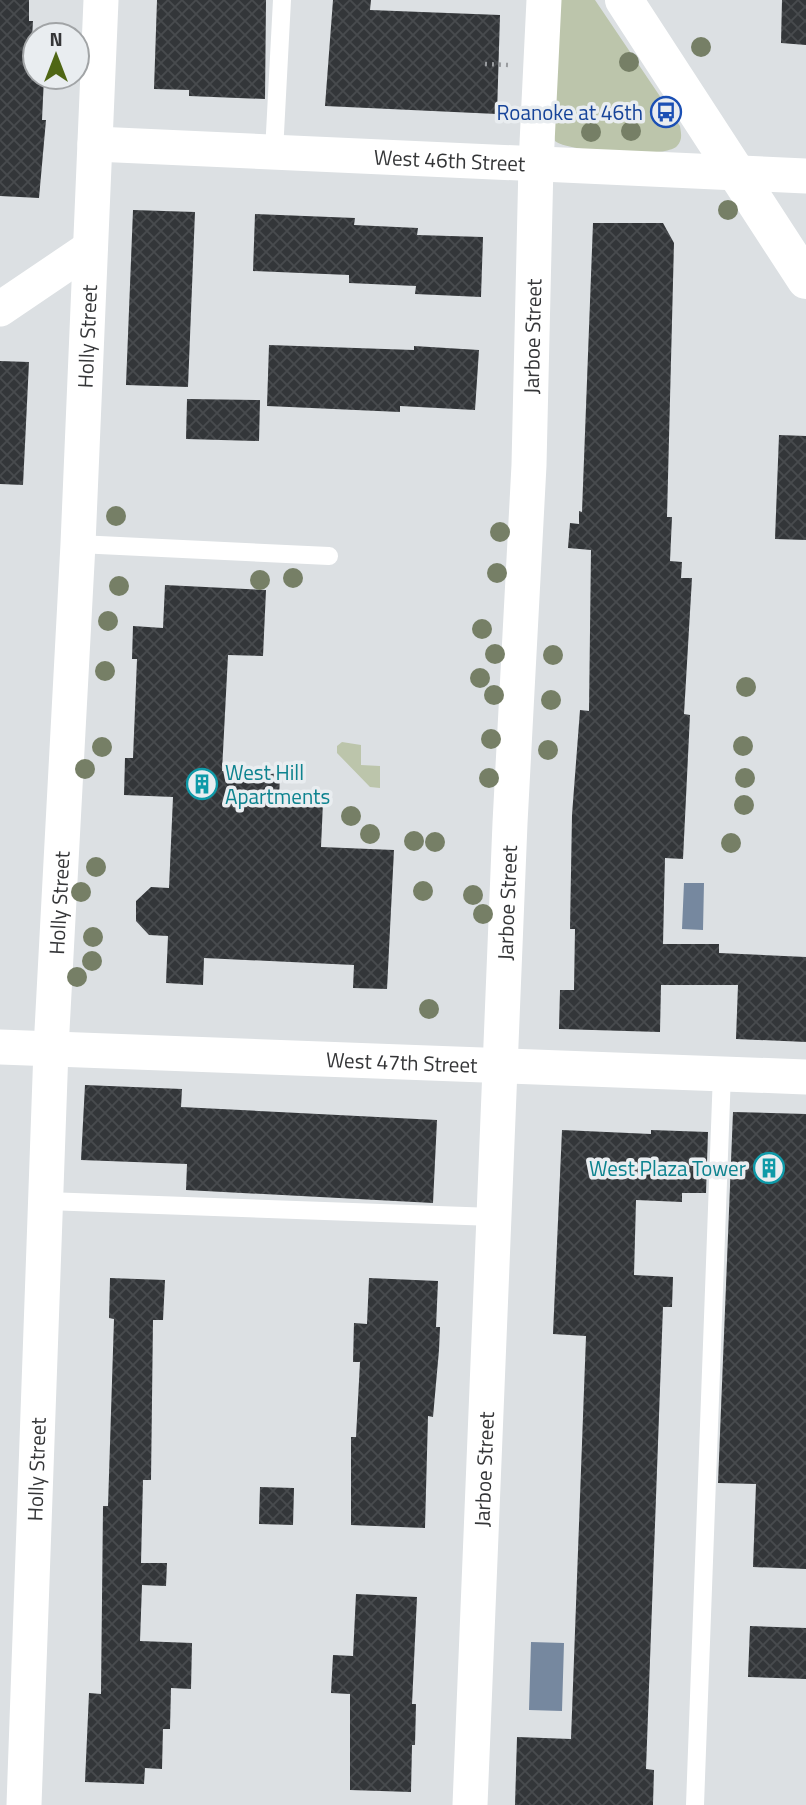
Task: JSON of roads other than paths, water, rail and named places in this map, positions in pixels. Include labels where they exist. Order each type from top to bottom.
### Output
[{"type":"street","name":"Holly Street","points":[[24,1805],[51,1049],[78,544],[101,0]]},
{"type":"street","name":"Jarboe Street","points":[[470,1805],[500,1064],[529,465],[536,164],[544,0]]},
{"type":"street","points":[[624,0],[806,279]]},
{"type":"street","name":"West 46th Street","points":[[95,144],[806,176]]},
{"type":"street","points":[[0,309],[90,248]]},
{"type":"street","name":"West 47th Street","points":[[0,1047],[806,1077]]},
{"type":"lane","points":[[274,152],[282,0]]},
{"type":"lane","points":[[78,544],[329,556]]},
{"type":"lane","points":[[695,1805],[722,1073]]},
{"type":"lane","points":[[46,1201],[494,1217]]},
{"type":"water","points":[[684,883],[704,883],[703,930],[682,929]]},
{"type":"water","points":[[531,1642],[564,1643],[562,1711],[529,1710]]},
{"type":"place","name":"Roanoke at 46th","points":[[666,112]]},
{"type":"place","name":"West Hill Apartments","points":[[202,784]]},
{"type":"place","name":"West Plaza Tower","points":[[769,1168]]}]
